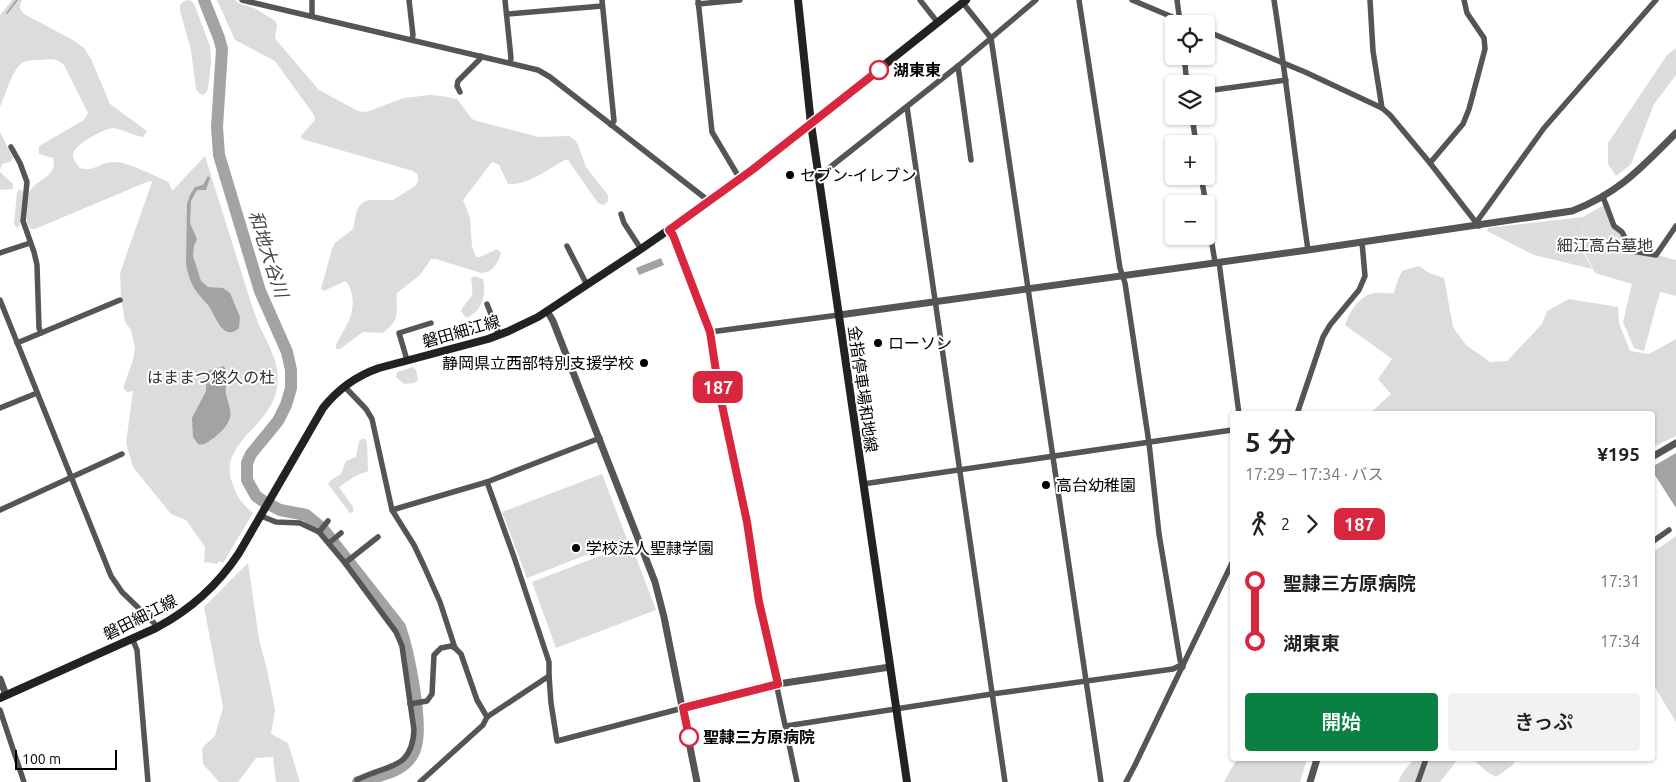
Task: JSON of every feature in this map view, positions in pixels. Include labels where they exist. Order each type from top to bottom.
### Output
[{"type":"main road","name":"金指停車場和地線","points":[[798,0],[810,124],[907,782]]},
{"type":"main road","name":"磐田細江線","points":[[3,696],[156,628],[195,603],[219,580],[239,553],[323,408],[344,386],[371,371],[499,335],[547,311],[641,250],[740,179],[965,1]]},
{"type":"street","points":[[242,0],[510,62],[544,73],[708,202]]},
{"type":"street","points":[[312,0],[312,16]]},
{"type":"street","points":[[409,0],[412,39]]},
{"type":"street","points":[[505,0],[510,62]]},
{"type":"street","points":[[740,0],[698,2],[712,132],[740,179]]},
{"type":"street","points":[[920,0],[938,23]]},
{"type":"street","points":[[818,176],[958,66],[1036,0]]},
{"type":"street","points":[[1080,0],[1149,443],[1159,534],[1180,660],[1183,667]]},
{"type":"street","points":[[1132,0],[1165,15]]},
{"type":"street","points":[[1177,0],[1179,15]]},
{"type":"street","points":[[1274,0],[1308,250]]},
{"type":"street","points":[[1370,0],[1373,50],[1382,108]]},
{"type":"street","points":[[1430,163],[1463,124],[1484,48],[1484,38],[1466,13],[1464,0]]},
{"type":"street","points":[[1479,226],[1478,220],[1544,128],[1656,0]]},
{"type":"street","points":[[965,1],[991,38],[1101,782]]},
{"type":"street","points":[[507,14],[602,3],[614,121],[611,125]]},
{"type":"street","points":[[1215,35],[1376,103],[1390,115],[1479,226]]},
{"type":"street","points":[[460,92],[457,84],[458,81],[481,56]]},
{"type":"street","points":[[958,66],[971,160]]},
{"type":"street","points":[[1215,90],[1286,80]]},
{"type":"street","points":[[907,106],[1005,782]]},
{"type":"street","points":[[710,332],[1479,226],[1572,211],[1604,197],[1628,180],[1676,133]]},
{"type":"street","points":[[11,147],[20,163],[27,182],[23,221],[37,265],[39,328],[41,333]]},
{"type":"street","points":[[1604,197],[1614,226],[1622,232],[1632,251],[1656,255],[1676,226]]},
{"type":"street","points":[[621,214],[624,223],[641,250]]},
{"type":"street","points":[[669,230],[673,235],[710,332],[719,391],[747,522],[759,602],[798,782]]},
{"type":"street","points":[[1298,411],[1323,337],[1330,325],[1359,290],[1365,276],[1362,242]]},
{"type":"street","points":[[0,253],[30,243]]},
{"type":"street","points":[[1214,245],[1239,411]]},
{"type":"street","points":[[567,246],[587,285]]},
{"type":"street","points":[[0,300],[113,580],[122,592],[154,622],[156,628]]},
{"type":"street","points":[[17,343],[120,300]]},
{"type":"street","points":[[487,304],[499,335]]},
{"type":"street","points":[[547,311],[554,321],[654,582],[664,617],[697,782]]},
{"type":"street","points":[[406,360],[400,333],[430,323]]},
{"type":"street","points":[[344,386],[366,409],[372,419],[392,510],[414,545],[430,580],[440,602],[455,648]]},
{"type":"street","points":[[0,408],[38,393]]},
{"type":"street","points":[[863,484],[1230,430]]},
{"type":"street","points":[[392,510],[487,482],[600,438]]},
{"type":"street","points":[[1655,455],[1676,444]]},
{"type":"street","points":[[0,510],[122,454]]},
{"type":"street","points":[[487,482],[549,662],[551,703],[557,741],[778,684],[890,667]]},
{"type":"street","points":[[262,513],[276,522],[300,524],[319,532],[345,563],[396,632],[402,646],[412,704],[414,743],[409,754],[399,763],[357,780]]},
{"type":"street","points":[[319,532],[328,521]]},
{"type":"street","points":[[1655,540],[1669,530]]},
{"type":"street","points":[[329,543],[341,533]]},
{"type":"street","points":[[345,563],[378,537]]},
{"type":"street","points":[[1126,782],[1230,567]]},
{"type":"street","points":[[132,638],[137,650],[148,782]]},
{"type":"street","points":[[412,704],[427,701],[432,694],[434,655],[441,648],[451,646],[462,654],[477,700],[488,717]]},
{"type":"street","points":[[786,726],[992,694],[1173,669],[1179,666],[1183,667]]},
{"type":"street","points":[[420,782],[483,726],[488,717],[549,676]]},
{"type":"street","points":[[0,679],[3,696]]},
{"type":"street","points":[[0,710],[24,782]]},
{"type":"street","points":[[1310,782],[1316,761]]},
{"type":"street","points":[[1418,782],[1425,761]]},
{"type":"street","points":[[367,775],[368,782]]},
{"type":"green space","name":"はままつ悠久の杜","points":[[12,0],[22,0],[20,7],[24,14],[73,40],[84,48],[91,59],[110,104],[147,131],[143,137],[113,128],[97,134],[74,151],[74,159],[80,168],[89,169],[110,162],[126,164],[165,180],[169,183],[172,191],[205,156],[251,303],[270,347],[278,378],[273,401],[266,413],[232,456],[230,468],[235,491],[253,513],[223,563],[219,561],[217,564],[204,562],[205,547],[186,520],[171,514],[133,467],[126,443],[133,391],[127,392],[124,389],[124,385],[133,360],[135,348],[131,330],[125,322],[120,273],[152,182],[149,181],[35,229],[31,229],[26,215],[28,197],[32,188],[51,173],[54,164],[53,158],[39,154],[39,146],[84,120],[88,113],[64,65],[59,61],[50,59],[26,61],[18,66],[0,107],[0,15]]},
{"type":"green space","points":[[190,0],[194,4],[210,46],[211,61],[208,89],[203,95],[196,89],[191,50],[180,11],[180,5],[184,1]]},
{"type":"green space","points":[[217,0],[234,0],[254,8],[274,20],[277,24],[275,38],[319,90],[358,111],[366,112],[404,98],[430,95],[442,96],[457,99],[472,119],[477,121],[539,137],[569,136],[578,145],[586,167],[608,195],[608,201],[604,205],[598,203],[568,160],[530,179],[515,184],[508,184],[499,165],[492,162],[463,200],[470,218],[472,246],[476,257],[497,249],[501,253],[494,267],[485,273],[481,273],[431,259],[420,275],[397,293],[395,319],[389,328],[383,333],[363,332],[340,349],[336,349],[336,345],[350,319],[353,306],[351,291],[345,281],[324,291],[321,289],[332,249],[335,243],[353,229],[360,205],[365,201],[371,200],[393,200],[415,186],[418,181],[418,175],[413,171],[302,139],[301,136],[315,120],[314,115],[275,61],[235,40]]},
{"type":"green space","points":[[1676,48],[1676,75],[1654,104],[1631,164],[1616,176],[1608,164],[1608,143],[1667,55]]},
{"type":"green space","points":[[0,132],[13,158],[10,162],[2,164],[0,170]]},
{"type":"green space","points":[[0,172],[13,184],[13,189],[0,190]]},
{"type":"green space","points":[[20,189],[23,192],[20,225],[17,228],[14,224],[17,192]]},
{"type":"green space","name":"細江高台墓地","points":[[1609,202],[1616,226],[1630,248],[1676,260],[1676,296],[1660,292],[1644,351],[1634,348],[1623,322],[1632,284],[1595,273],[1583,250],[1583,222],[1582,250],[1592,269],[1534,255],[1487,231],[1488,228],[1583,217]]},
{"type":"green space","points":[[1419,266],[1429,273],[1444,278],[1453,327],[1466,345],[1490,362],[1507,361],[1542,324],[1547,311],[1569,299],[1618,307],[1619,323],[1630,351],[1649,354],[1676,339],[1676,436],[1655,446],[1655,411],[1372,411],[1391,394],[1378,379],[1392,359],[1345,325],[1352,310],[1364,297],[1374,293],[1394,293],[1402,271]]},
{"type":"green space","points":[[474,276],[483,279],[484,297],[476,312],[466,318],[461,311],[472,295],[471,279]]},
{"type":"green space","points":[[413,367],[416,370],[418,380],[414,383],[404,384],[396,377],[397,372]]},
{"type":"green space","points":[[364,438],[367,442],[368,471],[355,476],[339,487],[353,507],[353,512],[350,513],[328,484],[341,474],[346,461],[356,457],[359,441]]},
{"type":"green space","points":[[602,474],[627,539],[527,578],[502,512]]},
{"type":"green space","points":[[1676,536],[1676,722],[1655,687],[1655,551]]},
{"type":"green space","points":[[631,544],[656,610],[556,648],[532,582]]},
{"type":"green space","points":[[248,563],[259,639],[275,710],[271,734],[288,743],[300,782],[276,782],[273,757],[256,758],[238,782],[219,782],[203,764],[202,748],[215,736],[223,707],[204,607]]},
{"type":"green space","points":[[1236,761],[1306,761],[1300,782],[1224,782]]},
{"type":"green space","points":[[1412,761],[1456,761],[1440,782],[1398,782]]},
{"type":"green space","points":[[1475,761],[1514,761],[1513,765],[1496,777]]},
{"type":"shaded area","points":[[208,176],[210,178],[206,190],[197,190],[191,201],[190,223],[197,239],[193,256],[201,281],[208,287],[223,288],[230,293],[240,317],[239,328],[234,332],[229,332],[221,327],[209,306],[197,293],[189,277],[186,264],[187,204],[195,187],[203,185]]},
{"type":"shaded area","points":[[661,258],[664,265],[639,275],[636,268]]},
{"type":"shaded area","points":[[224,366],[229,378],[226,393],[231,413],[229,420],[225,428],[215,437],[205,444],[198,444],[193,437],[192,418],[206,391],[206,374],[208,371]]},
{"type":"shaded area","points":[[1676,453],[1676,508],[1655,475],[1655,465]]},
{"type":"waterway","points":[[7,13],[17,0]]},
{"type":"waterway","name":"和地大谷川","points":[[204,0],[222,49],[217,127],[219,155],[260,291],[287,352],[291,370],[291,388],[286,405],[278,421],[251,454],[247,463],[247,480],[256,496],[263,501],[280,510],[306,515],[323,529],[400,627],[407,652],[416,700],[418,730],[416,747],[411,757],[402,766],[384,775],[358,782]]},
{"type":"bus line","name":"187","points":[[689,737],[683,708],[778,684],[759,602],[747,522],[719,391],[710,332],[673,235],[669,230],[752,170],[879,70]]},
{"type":"place","name":"湖東東","points":[[879,70]]},
{"type":"place","name":"セブン-イレブン","points":[[790,175]]},
{"type":"place","name":"ローソン","points":[[878,343]]},
{"type":"place","name":"静岡県立西部特別支援学校","points":[[644,363]]},
{"type":"place","name":"高台幼稚園","points":[[1046,485]]},
{"type":"place","name":"学校法人聖隷学園","points":[[576,548]]},
{"type":"place","name":"聖隷三方原病院","points":[[689,737]]}]
